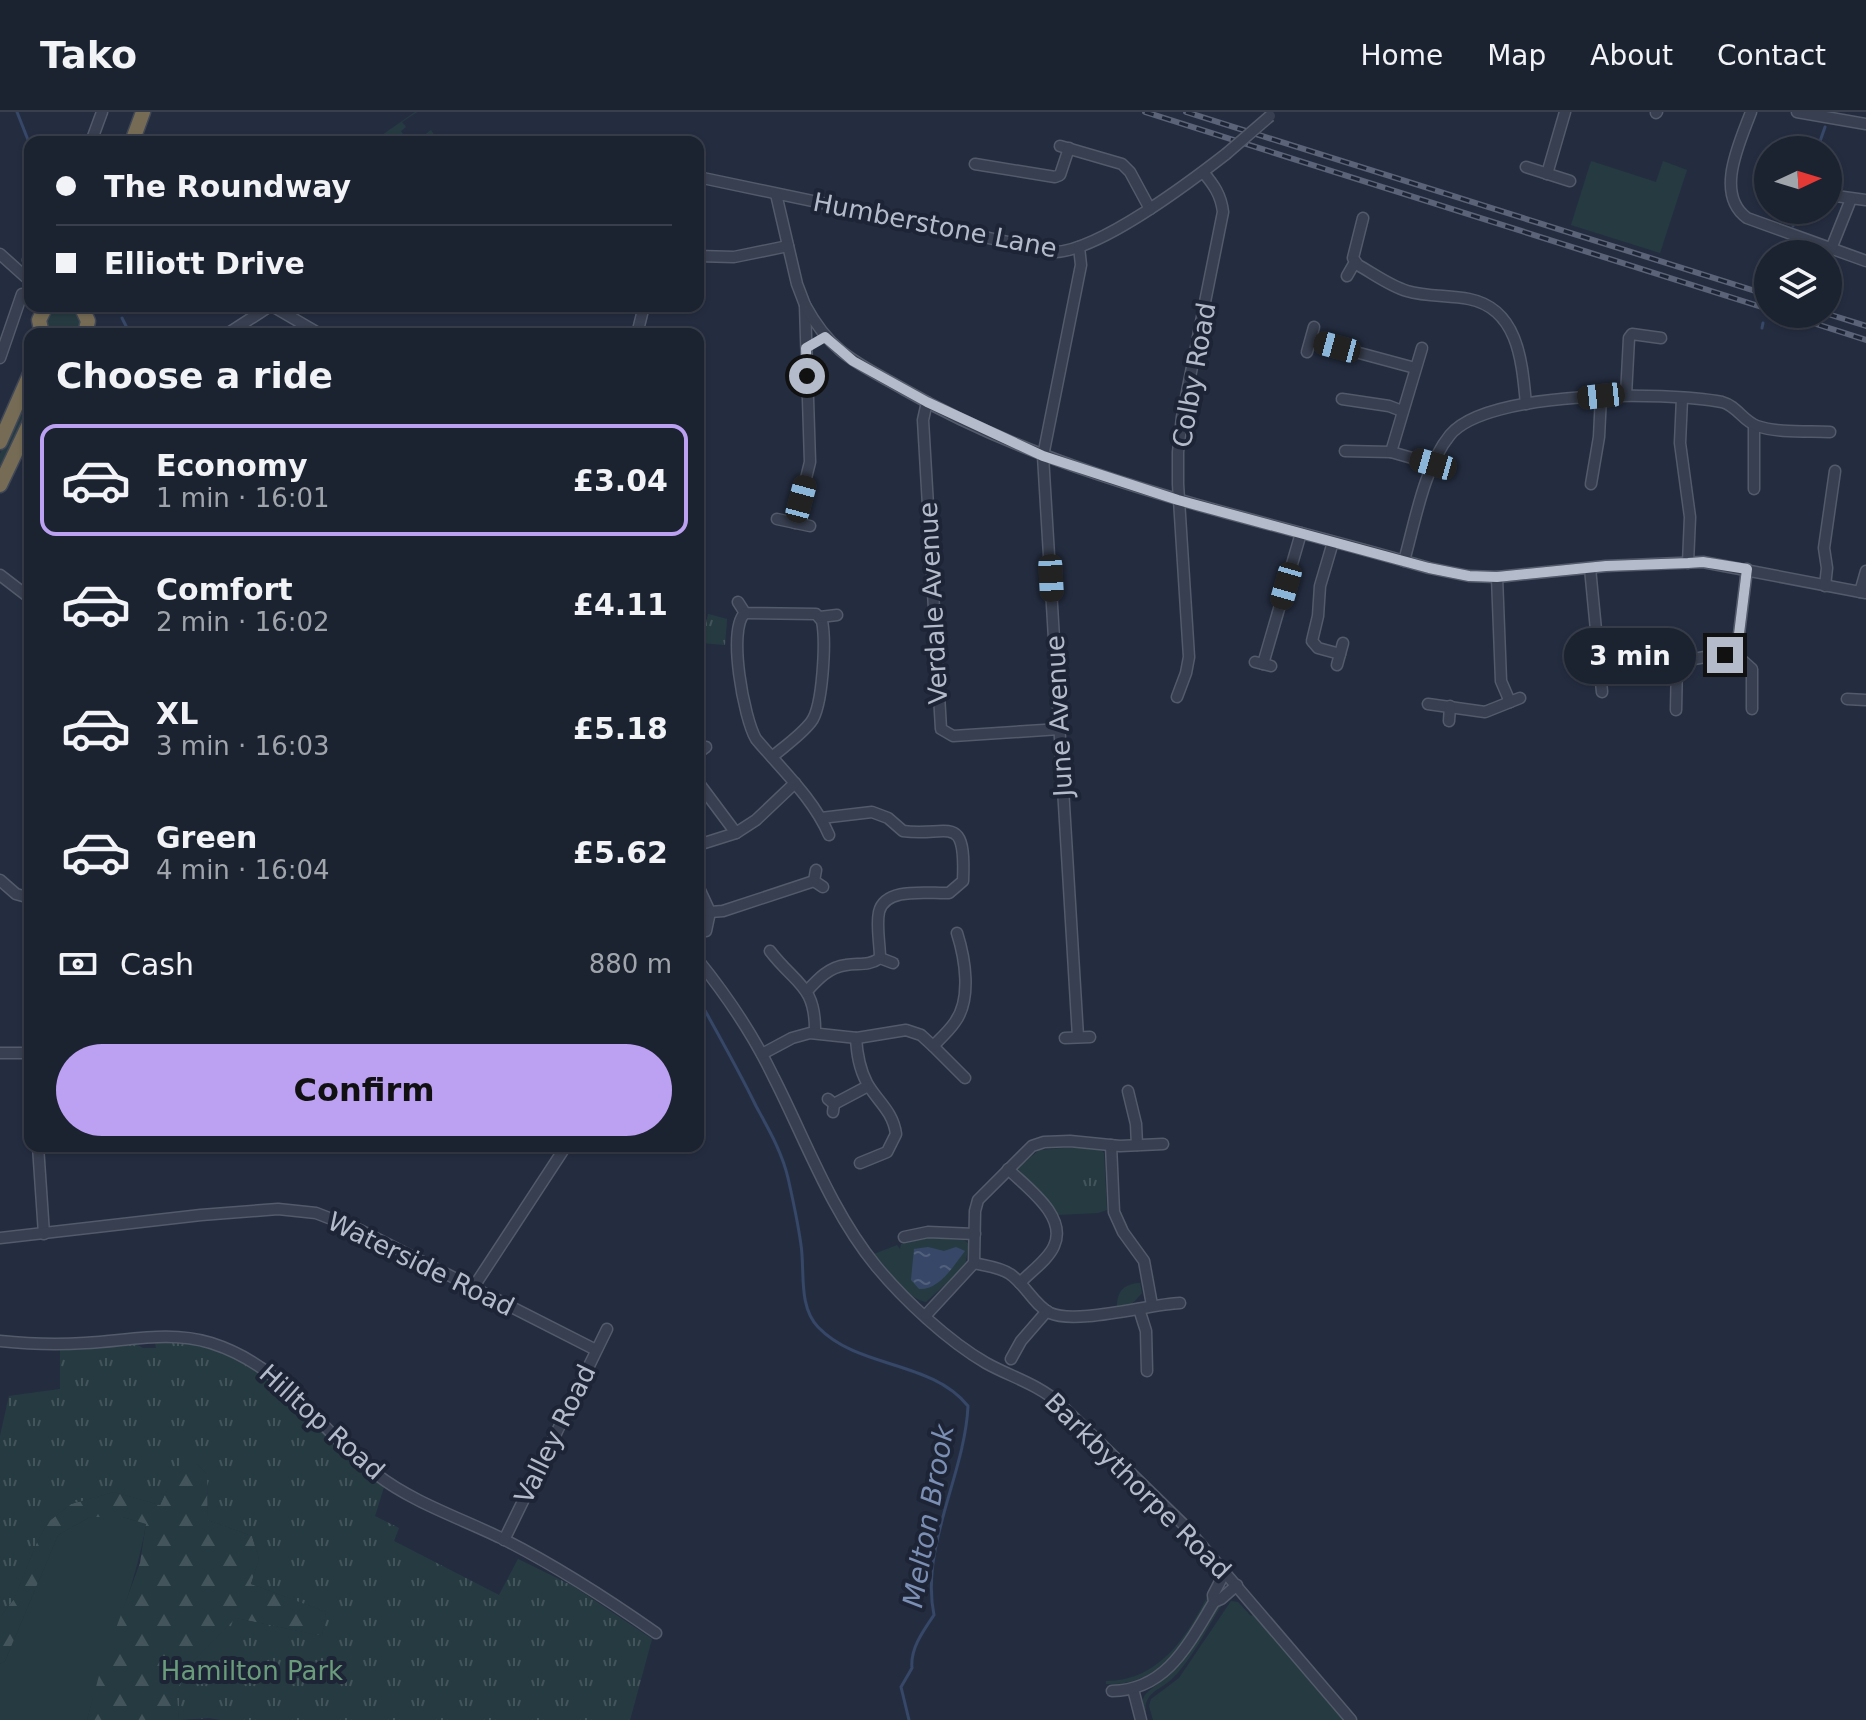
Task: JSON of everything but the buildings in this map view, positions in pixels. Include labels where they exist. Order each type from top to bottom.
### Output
[{"type":"highway","points":[[134,136],[143,112]]},
{"type":"highway","points":[[0,442],[24,388]]},
{"type":"highway","points":[[0,485],[24,435]]},
{"type":"street","points":[[93,136],[102,112]]},
{"type":"street","points":[[1547,174],[1565,112]]},
{"type":"street","points":[[1751,112],[1732,175],[1734,205],[1747,218],[1807,240]]},
{"type":"street","points":[[1797,112],[1866,124]]},
{"type":"street","name":"Humberstone Lane","points":[[704,178],[1046,251],[1064,251],[1079,247],[1150,209],[1203,172],[1272,114]]},
{"type":"street","points":[[975,164],[1055,177],[1060,175],[1064,147],[1122,164],[1130,172],[1150,209]]},
{"type":"street","points":[[1526,167],[1570,181]]},
{"type":"street","name":"Colby Road","points":[[1177,697],[1189,657],[1178,500],[1178,452],[1182,417],[1223,212],[1215,187],[1203,172]]},
{"type":"street","points":[[776,194],[805,305],[810,462],[795,523]]},
{"type":"street","points":[[1842,197],[1866,200]]},
{"type":"street","points":[[1835,240],[1851,199]]},
{"type":"street","points":[[1347,276],[1355,262],[1354,250],[1363,218]]},
{"type":"street","points":[[1359,232],[1371,235]]},
{"type":"street","points":[[704,256],[734,257],[788,246]]},
{"type":"street","name":"June Avenue","points":[[1065,1038],[1084,1037],[1065,880],[1060,729],[1043,456],[1081,265],[1079,247]]},
{"type":"street","points":[[1842,253],[1866,261]]},
{"type":"street","points":[[0,254],[24,275]]},
{"type":"street","points":[[1355,262],[1404,290],[1473,300],[1489,306],[1502,317],[1518,344],[1526,404]]},
{"type":"street","points":[[0,358],[24,296]]},
{"type":"street","points":[[805,305],[825,337],[853,361],[927,402],[1043,456],[1178,500],[1440,571],[1497,577],[1703,562],[1863,593],[1866,571]]},
{"type":"street","points":[[236,328],[262,312]]},
{"type":"street","points":[[282,312],[310,328]]},
{"type":"street","points":[[1307,352],[1314,327]]},
{"type":"street","points":[[1626,395],[1629,338],[1632,334],[1661,338]]},
{"type":"street","points":[[806,348],[825,337]]},
{"type":"street","points":[[1311,340],[1415,368]]},
{"type":"street","points":[[1391,452],[1422,348]]},
{"type":"street","points":[[1404,561],[1440,449],[1458,427],[1486,412],[1526,404],[1626,395],[1732,405],[1754,425],[1822,428]]},
{"type":"street","points":[[1601,396],[1599,437],[1591,479],[1604,472]]},
{"type":"street","points":[[1682,398],[1680,443],[1690,517],[1688,563]]},
{"type":"street","points":[[1342,399],[1402,411]]},
{"type":"street","name":"Verdale Avenue","points":[[927,402],[923,420],[941,729],[953,736],[1060,729]]},
{"type":"street","points":[[1749,483],[1754,425]]},
{"type":"street","points":[[1363,437],[1363,451]]},
{"type":"street","points":[[1345,451],[1391,452],[1433,464]]},
{"type":"street","points":[[1825,586],[1827,568],[1824,548],[1834,477],[1847,484]]},
{"type":"street","points":[[777,519],[810,526]]},
{"type":"street","points":[[1263,664],[1301,533]]},
{"type":"street","points":[[1333,542],[1320,586],[1312,641],[1318,648],[1340,654]]},
{"type":"street","points":[[1590,568],[1594,666],[1602,692]]},
{"type":"street","points":[[1733,652],[1738,642],[1747,569]]},
{"type":"street","points":[[0,575],[24,593]]},
{"type":"street","points":[[1428,704],[1485,712],[1515,700],[1501,681],[1497,577]]},
{"type":"street","points":[[738,602],[745,613]]},
{"type":"street","points":[[829,835],[821,818],[749,727],[743,707],[738,625],[745,613],[837,615]]},
{"type":"street","points":[[772,757],[811,723],[816,713],[823,628],[820,617]]},
{"type":"street","points":[[1661,662],[1733,652]]},
{"type":"street","points":[[1733,652],[1752,669],[1750,702]]},
{"type":"street","points":[[1673,704],[1677,662]]},
{"type":"street","points":[[1171,676],[1184,680]]},
{"type":"street","points":[[1847,699],[1866,700]]},
{"type":"street","points":[[1449,721],[1450,706]]},
{"type":"street","points":[[704,843],[736,833],[756,820],[795,783]]},
{"type":"street","points":[[704,790],[736,833]]},
{"type":"street","points":[[821,818],[872,812],[888,818],[903,831],[946,829],[954,832],[962,844],[963,881],[955,890],[924,895],[899,893],[882,906],[878,915],[880,958]]},
{"type":"street","points":[[710,912],[723,911],[818,879]]},
{"type":"street","points":[[0,880],[16,894],[24,896]]},
{"type":"street","points":[[704,899],[710,912],[706,931]]},
{"type":"street","points":[[933,1046],[956,1022],[962,1009],[965,992],[958,968],[957,933]]},
{"type":"street","points":[[770,951],[788,965],[807,991],[815,1008],[815,1033]]},
{"type":"street","points":[[807,991],[832,969],[869,964],[880,958],[893,963]]},
{"type":"street","name":"Barkbythorpe Road","points":[[704,967],[762,1054],[812,1159],[859,1243],[881,1272],[973,1355],[1050,1395],[1179,1519],[1351,1720]]},
{"type":"street","points":[[762,1054],[792,1038],[815,1033],[856,1038],[906,1030],[921,1035],[962,1071]]},
{"type":"street","points":[[856,1038],[859,1063],[868,1086],[888,1110],[895,1138],[889,1155],[860,1163]]},
{"type":"street","points":[[0,1053],[24,1053]]},
{"type":"street","points":[[832,1105],[868,1086]]},
{"type":"street","points":[[1132,1097],[1137,1145]]},
{"type":"street","points":[[926,1315],[974,1263],[978,1200],[1029,1148],[1041,1143],[1074,1141],[1111,1145],[1163,1144]]},
{"type":"street","points":[[1111,1145],[1115,1216],[1143,1259],[1152,1305]]},
{"type":"street","points":[[38,1152],[44,1234]]},
{"type":"street","points":[[473,1288],[562,1152]]},
{"type":"street","points":[[1008,1169],[1051,1214],[1056,1227],[1054,1247],[1020,1283]]},
{"type":"street","name":"Waterside Road","points":[[0,1238],[230,1212],[296,1209],[336,1219],[360,1230],[596,1350]]},
{"type":"street","points":[[910,1232],[975,1234]]},
{"type":"street","points":[[974,1263],[1003,1270],[1047,1311],[1058,1315],[1095,1315],[1180,1303]]},
{"type":"street","points":[[1139,1309],[1146,1331],[1147,1371]]},
{"type":"street","points":[[1011,1359],[1023,1338],[1047,1311]]},
{"type":"street","name":"Valley Road","points":[[504,1540],[607,1329]]},
{"type":"street","name":"Hilltop Road","points":[[0,1341],[79,1344],[184,1337],[249,1358],[270,1373],[377,1475],[570,1576],[656,1633]]},
{"type":"street","points":[[1214,1602],[1213,1595],[1225,1572]]},
{"type":"street","points":[[1112,1691],[1133,1689],[1158,1678],[1173,1665],[1214,1602],[1237,1585]]},
{"type":"street","points":[[1133,1689],[1141,1720]]},
{"type":"green space","points":[[417,112],[402,122],[406,127],[401,131],[404,136],[381,136]]},
{"type":"green space","points":[[1591,161],[1656,182],[1663,161],[1687,170],[1660,253],[1571,225]]},
{"type":"green space","points":[[50,312],[78,312],[82,321],[80,328],[48,328],[45,318]]},
{"type":"green space","points":[[24,404],[24,424],[0,468],[0,454]]},
{"type":"green space","points":[[708,614],[727,619],[725,645],[704,643]]},
{"type":"green space","points":[[1077,1147],[1104,1153],[1107,1210],[1057,1215],[1018,1168],[1039,1150]]},
{"type":"green space","points":[[1076,1168],[1100,1175],[1100,1189],[1078,1199],[1073,1189],[1073,1175]]},
{"type":"green space","points":[[926,1238],[964,1240],[969,1244],[965,1266],[926,1302],[904,1289],[874,1254],[897,1245],[900,1249],[901,1244]]},
{"type":"green space","points":[[1140,1283],[1142,1293],[1132,1304],[1117,1306],[1123,1289]]},
{"type":"green space","name":"Hamilton Park","points":[[154,1337],[193,1339],[260,1366],[286,1398],[384,1487],[375,1516],[399,1528],[394,1541],[499,1595],[518,1559],[573,1586],[652,1639],[630,1720],[179,1720],[177,1696],[186,1668],[236,1618],[322,1636],[326,1612],[251,1584],[259,1559],[252,1536],[208,1520],[207,1474],[198,1465],[182,1459],[160,1505],[114,1492],[71,1504],[48,1522],[14,1599],[0,1617],[0,1436],[9,1396],[60,1389],[60,1349],[126,1339],[143,1348],[156,1348]]},
{"type":"green space","points":[[182,1458],[198,1465],[207,1474],[208,1520],[252,1536],[259,1559],[251,1584],[326,1612],[322,1636],[236,1618],[186,1668],[177,1696],[179,1720],[87,1720],[100,1672],[140,1563],[146,1524],[123,1517],[90,1517],[58,1535],[5,1661],[0,1664],[0,1617],[14,1599],[48,1522],[71,1504],[114,1492],[160,1505]]},
{"type":"green space","points":[[90,1517],[123,1517],[146,1524],[135,1574],[87,1720],[0,1720],[0,1664],[5,1661],[58,1535]]},
{"type":"green space","points":[[1212,1587],[1189,1633],[1171,1657],[1136,1680],[1106,1684],[1106,1681],[1143,1673],[1172,1651],[1194,1621]]},
{"type":"green space","points":[[1231,1601],[1238,1602],[1251,1616],[1254,1614],[1345,1720],[1153,1720],[1149,1706],[1151,1699],[1179,1678]]},
{"type":"green space","points":[[1222,1602],[1187,1662],[1172,1679],[1153,1692],[1143,1713],[1145,1695],[1173,1670]]},
{"type":"water","points":[[928,1247],[944,1251],[956,1247],[965,1251],[940,1281],[919,1289],[911,1280],[914,1249]]},
{"type":"waterway","name":"Melton Brook","points":[[17,112],[26,136]]},
{"type":"waterway","points":[[1822,136],[1825,127]]},
{"type":"waterway","name":"Melton Brook","points":[[122,318],[127,328]]},
{"type":"waterway","name":"Melton Brook","points":[[704,1009],[782,1159],[797,1220],[805,1299],[812,1319],[834,1341],[853,1351],[935,1380],[953,1391],[968,1406],[965,1432],[933,1563],[931,1589],[934,1615],[918,1640],[912,1668],[901,1687],[909,1720]]},
{"type":"railway","points":[[1145,112],[1754,305]]},
{"type":"railway","points":[[1186,112],[1754,291]]},
{"type":"railway","points":[[1842,318],[1866,326]]},
{"type":"railway","points":[[1829,328],[1866,340]]},
{"type":"route","points":[[807,376],[806,348],[825,337],[853,361],[927,402],[1043,456],[1178,500],[1440,571],[1497,577],[1606,566],[1703,562],[1747,569],[1738,642],[1733,652],[1725,655]]}]
